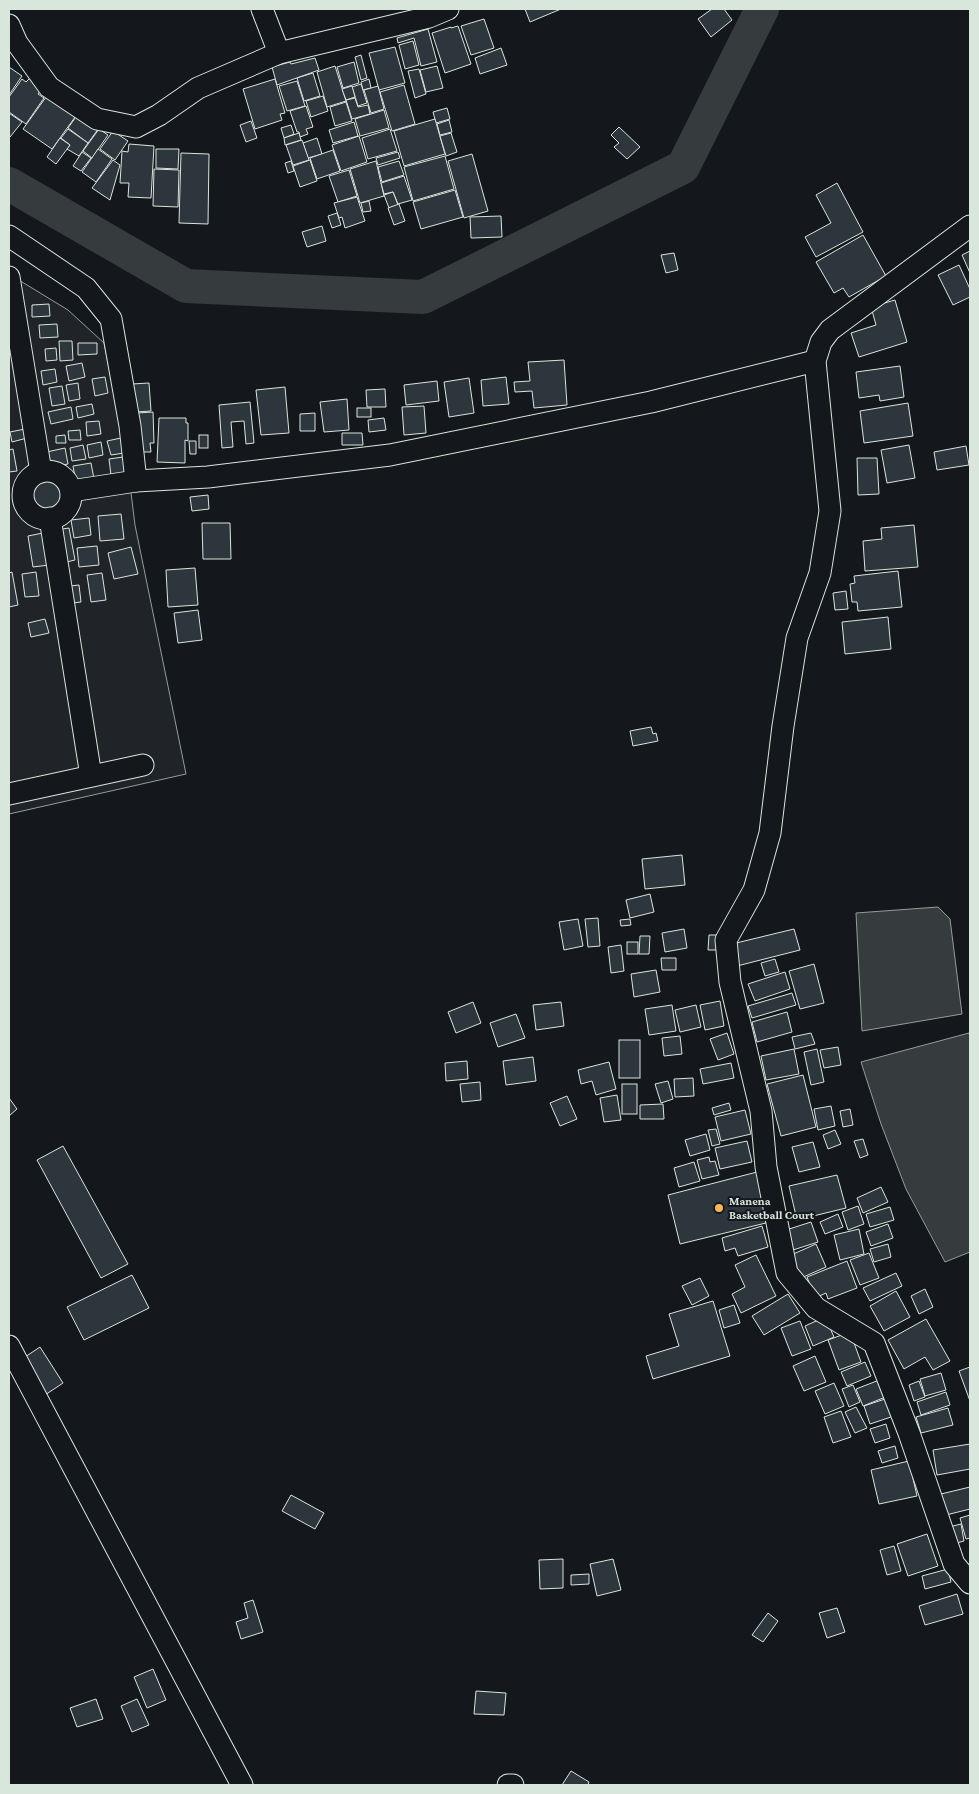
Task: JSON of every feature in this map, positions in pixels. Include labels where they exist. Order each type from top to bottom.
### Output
[{"type":"street","points":[[262,9],[279,54]]},
{"type":"street","points":[[9,25],[17,42],[48,87],[98,119],[136,127],[159,116],[198,88],[279,54],[429,17],[448,9]]},
{"type":"street","points":[[970,226],[830,330],[821,342],[815,361],[830,511],[820,573],[797,638],[770,833],[754,890],[726,940],[730,982],[761,1111],[766,1167],[787,1272],[816,1308],[874,1343],[909,1433],[954,1564],[970,1583]]},
{"type":"street","points":[[9,236],[86,288],[111,319],[130,426],[136,481]]},
{"type":"street","points":[[9,277],[41,472]]},
{"type":"street","points":[[71,491],[136,481],[208,477],[390,455],[652,402],[815,361]]},
{"type":"street","points":[[51,471],[60,475],[67,482],[71,491],[66,509],[59,515],[50,518],[41,518],[33,514],[27,507],[16,500],[24,490],[27,481],[33,475],[41,472],[51,471]]},
{"type":"street","points":[[50,518],[91,776]]},
{"type":"street","points":[[9,794],[142,765]]},
{"type":"street","points":[[9,1346],[242,1785]]},
{"type":"street","points":[[508,1785],[513,1785]]},
{"type":"shaded area","points":[[9,274],[68,310],[104,343],[127,460],[135,525],[186,774],[9,814]]},
{"type":"shaded area","points":[[938,907],[950,919],[962,1014],[862,1031],[856,913]]},
{"type":"shaded area","points":[[969,1033],[970,1252],[945,1262],[906,1189],[881,1124],[861,1062]]},
{"type":"building","points":[[525,9],[561,9],[530,22]]},
{"type":"building","points":[[712,9],[724,9],[732,20],[711,37],[698,19]]},
{"type":"building","points":[[484,19],[494,48],[471,55],[461,26]]},
{"type":"building","points":[[458,26],[471,64],[445,73],[432,33]]},
{"type":"building","points":[[428,29],[437,62],[421,66],[414,38],[398,43],[397,38]]},
{"type":"building","points":[[413,41],[419,65],[405,69],[399,45]]},
{"type":"building","points":[[395,47],[405,83],[379,90],[369,53]]},
{"type":"building","points":[[501,48],[507,65],[480,74],[475,58]]},
{"type":"building","points":[[361,55],[367,78],[361,80],[355,57]]},
{"type":"building","points":[[315,58],[319,70],[277,85],[272,67]]},
{"type":"building","points":[[354,62],[359,83],[343,88],[337,67]]},
{"type":"building","points":[[335,66],[346,101],[327,107],[317,72]]},
{"type":"building","points":[[437,66],[443,88],[426,92],[420,70]]},
{"type":"building","points":[[9,67],[22,76],[9,95]]},
{"type":"building","points":[[419,69],[426,94],[415,98],[408,71]]},
{"type":"building","points":[[313,73],[320,96],[304,101],[297,78]]},
{"type":"building","points":[[30,78],[43,87],[38,94],[44,98],[26,124],[9,112],[9,97],[22,79],[26,82]]},
{"type":"building","points":[[275,79],[285,113],[280,114],[282,120],[255,129],[243,89]]},
{"type":"building","points":[[369,79],[371,88],[363,90],[361,82]]},
{"type":"building","points":[[297,81],[305,106],[287,111],[279,86]]},
{"type":"building","points":[[361,84],[367,103],[358,106],[352,87]]},
{"type":"building","points":[[404,85],[415,124],[392,131],[380,92]]},
{"type":"building","points":[[352,86],[355,97],[346,100],[342,89]]},
{"type":"building","points":[[378,86],[384,109],[371,113],[364,90]]},
{"type":"building","points":[[49,93],[78,113],[52,149],[23,129]]},
{"type":"building","points":[[323,96],[328,111],[311,117],[306,101]]},
{"type":"building","points":[[355,98],[358,107],[368,105],[370,114],[352,119],[346,100]]},
{"type":"building","points":[[346,102],[352,121],[335,126],[330,107]]},
{"type":"building","points":[[306,106],[313,127],[306,129],[308,134],[300,137],[290,111]]},
{"type":"building","points":[[447,108],[450,119],[436,123],[433,112]]},
{"type":"building","points":[[384,110],[389,128],[360,136],[355,119]]},
{"type":"building","points":[[9,113],[22,122],[10,137],[9,135]]},
{"type":"building","points":[[78,114],[99,128],[88,143],[68,128]]},
{"type":"building","points":[[435,119],[445,154],[404,166],[394,131]]},
{"type":"building","points":[[449,120],[452,132],[440,135],[437,124]]},
{"type":"building","points":[[251,121],[257,138],[246,142],[240,125]]},
{"type":"building","points":[[354,122],[358,136],[333,143],[329,130]]},
{"type":"building","points":[[291,125],[294,134],[284,138],[281,128]]},
{"type":"building","points":[[619,127],[640,147],[627,159],[614,147],[619,143],[611,135]]},
{"type":"building","points":[[68,129],[88,143],[79,156],[67,149],[70,145],[61,138]]},
{"type":"building","points":[[99,129],[108,135],[92,158],[83,151]]},
{"type":"building","points":[[390,129],[397,151],[368,159],[362,138]]},
{"type":"building","points":[[113,131],[128,141],[115,160],[100,149]]},
{"type":"building","points":[[299,133],[301,140],[285,145],[284,138]]},
{"type":"building","points":[[451,133],[457,152],[446,156],[440,136]]},
{"type":"building","points":[[359,136],[367,162],[341,171],[332,145]]},
{"type":"building","points":[[60,138],[70,145],[56,164],[47,157]]},
{"type":"building","points":[[317,138],[322,154],[308,158],[303,143]]},
{"type":"building","points":[[302,140],[309,160],[293,165],[286,145]]},
{"type":"building","points":[[129,144],[154,146],[151,198],[128,197],[129,183],[120,183],[122,151],[128,152]]},
{"type":"building","points":[[98,149],[112,159],[96,182],[82,172]]},
{"type":"building","points":[[156,149],[179,149],[178,169],[156,168]]},
{"type":"building","points":[[333,150],[340,171],[317,179],[310,158]]},
{"type":"building","points":[[82,152],[91,158],[81,171],[73,166]]},
{"type":"building","points":[[398,152],[400,158],[378,165],[376,158]]},
{"type":"building","points":[[181,153],[209,154],[208,224],[179,223]]},
{"type":"building","points":[[472,154],[488,211],[464,218],[448,161]]},
{"type":"building","points":[[445,156],[454,189],[413,201],[404,167]]},
{"type":"building","points":[[113,160],[120,165],[110,200],[92,188]]},
{"type":"building","points":[[310,160],[317,181],[300,187],[293,166]]},
{"type":"building","points":[[291,161],[294,171],[288,173],[285,163]]},
{"type":"building","points":[[376,161],[384,196],[360,203],[350,169]]},
{"type":"building","points":[[399,161],[404,175],[382,182],[378,167]]},
{"type":"building","points":[[154,169],[179,170],[178,207],[153,206]]},
{"type":"building","points":[[349,170],[357,196],[338,202],[329,176]]},
{"type":"building","points":[[404,176],[412,200],[398,204],[393,192],[384,194],[381,183]]},
{"type":"building","points":[[837,183],[863,232],[816,257],[805,237],[831,223],[816,195]]},
{"type":"building","points":[[455,190],[463,217],[421,229],[413,202]]},
{"type":"building","points":[[393,192],[398,205],[389,208],[384,195]]},
{"type":"building","points":[[357,197],[365,221],[345,228],[342,217],[339,218],[334,203]]},
{"type":"building","points":[[369,201],[371,211],[363,212],[361,203]]},
{"type":"building","points":[[399,204],[405,221],[394,225],[388,208]]},
{"type":"building","points":[[337,213],[341,225],[332,228],[328,216]]},
{"type":"building","points":[[501,216],[502,237],[471,238],[470,217]]},
{"type":"building","points":[[322,226],[326,241],[307,247],[302,232]]},
{"type":"building","points":[[863,235],[886,276],[849,297],[843,288],[834,293],[816,262]]},
{"type":"building","points":[[970,251],[970,273],[962,255]]},
{"type":"building","points":[[674,253],[678,270],[666,273],[661,255]]},
{"type":"building","points":[[959,265],[970,289],[970,297],[953,305],[938,275]]},
{"type":"building","points":[[895,300],[907,342],[859,357],[851,333],[876,325],[871,307]]},
{"type":"building","points":[[49,304],[50,316],[32,317],[32,305]]},
{"type":"building","points":[[57,324],[58,337],[40,338],[39,325]]},
{"type":"building","points":[[59,341],[72,341],[73,360],[60,361]]},
{"type":"building","points":[[78,343],[97,343],[97,354],[78,355]]},
{"type":"building","points":[[56,348],[57,360],[46,361],[45,349]]},
{"type":"building","points":[[564,360],[567,405],[534,408],[532,391],[515,392],[514,382],[530,381],[528,362]]},
{"type":"building","points":[[82,363],[85,377],[69,381],[66,366]]},
{"type":"building","points":[[900,366],[904,397],[880,401],[879,395],[859,398],[856,372]]},
{"type":"building","points":[[55,369],[57,382],[43,385],[41,371]]},
{"type":"building","points":[[105,377],[108,393],[95,396],[92,379]]},
{"type":"building","points":[[506,377],[509,404],[483,406],[481,380]]},
{"type":"building","points":[[469,378],[474,413],[449,417],[444,382]]},
{"type":"building","points":[[437,381],[439,401],[406,405],[404,385]]},
{"type":"building","points":[[78,383],[80,399],[69,401],[66,385]]},
{"type":"building","points":[[149,383],[151,411],[135,412],[132,384]]},
{"type":"building","points":[[62,386],[65,404],[52,406],[49,388]]},
{"type":"building","points":[[285,387],[289,433],[261,435],[256,390]]},
{"type":"building","points":[[385,389],[386,407],[367,407],[366,390]]},
{"type":"building","points":[[347,399],[349,430],[324,432],[320,402]]},
{"type":"building","points":[[250,402],[254,443],[246,444],[244,421],[231,422],[233,447],[222,448],[219,405]]},
{"type":"building","points":[[908,403],[913,436],[864,443],[860,411]]},
{"type":"building","points":[[92,404],[94,414],[78,418],[76,407]]},
{"type":"building","points":[[424,406],[426,433],[404,435],[402,407]]},
{"type":"building","points":[[71,407],[73,419],[51,424],[48,412]]},
{"type":"building","points":[[357,408],[371,408],[371,417],[357,417]]},
{"type":"building","points":[[153,412],[154,443],[150,443],[151,452],[138,452],[137,413]]},
{"type":"building","points":[[315,413],[315,431],[300,431],[300,414]]},
{"type":"building","points":[[159,418],[186,418],[186,423],[188,423],[188,441],[185,440],[185,463],[157,462]]},
{"type":"building","points":[[384,418],[386,430],[369,432],[368,420]]},
{"type":"building","points":[[99,421],[101,434],[87,436],[86,422]]},
{"type":"building","points":[[25,429],[27,438],[12,442],[10,432]]},
{"type":"building","points":[[80,430],[81,440],[69,440],[68,431]]},
{"type":"building","points":[[342,433],[362,433],[363,445],[342,445]]},
{"type":"building","points":[[65,435],[66,443],[56,443],[56,436]]},
{"type":"building","points":[[199,435],[208,435],[208,448],[199,448]]},
{"type":"building","points":[[121,438],[124,453],[111,455],[107,441]]},
{"type":"building","points":[[189,441],[196,441],[196,454],[190,454]]},
{"type":"building","points":[[101,442],[103,455],[89,458],[87,445]]},
{"type":"building","points":[[83,445],[86,459],[72,461],[70,448]]},
{"type":"building","points":[[909,445],[915,478],[887,483],[881,450]]},
{"type":"building","points":[[966,446],[969,465],[937,470],[934,452]]},
{"type":"building","points":[[65,448],[68,464],[45,468],[42,453]]},
{"type":"building","points":[[13,449],[17,471],[9,472],[9,450]]},
{"type":"building","points":[[123,457],[126,473],[111,475],[109,459]]},
{"type":"building","points":[[857,458],[877,458],[879,494],[858,495]]},
{"type":"building","points":[[91,463],[94,479],[76,482],[73,466]]},
{"type":"building","points":[[47,477],[61,482],[66,496],[61,510],[47,515],[33,510],[28,496],[33,482]]},
{"type":"building","points":[[208,495],[209,509],[192,511],[190,497]]},
{"type":"building","points":[[121,514],[124,539],[100,541],[98,516]]},
{"type":"building","points":[[89,518],[91,535],[74,538],[71,520]]},
{"type":"building","points":[[202,523],[230,523],[231,559],[203,559]]},
{"type":"building","points":[[914,525],[918,567],[865,571],[863,541],[882,539],[881,528]]},
{"type":"building","points":[[69,528],[75,560],[62,563],[56,530]]},
{"type":"building","points":[[43,533],[49,565],[33,567],[28,536]]},
{"type":"building","points":[[97,546],[99,565],[79,567],[77,548]]},
{"type":"building","points":[[131,547],[138,574],[114,579],[108,553]]},
{"type":"building","points":[[195,568],[198,605],[168,607],[166,570]]},
{"type":"building","points":[[898,571],[902,607],[858,611],[857,602],[852,602],[850,584],[855,583],[854,576]]},
{"type":"building","points":[[12,572],[18,605],[9,607],[9,573]]},
{"type":"building","points":[[36,572],[39,596],[25,597],[22,574]]},
{"type":"building","points":[[102,573],[106,600],[91,602],[87,575]]},
{"type":"building","points":[[79,585],[81,602],[73,603],[70,586]]},
{"type":"building","points":[[846,591],[848,609],[835,610],[833,593]]},
{"type":"building","points":[[198,610],[202,640],[178,643],[174,613]]},
{"type":"building","points":[[888,617],[891,649],[845,654],[842,622]]},
{"type":"building","points":[[45,619],[49,633],[31,637],[28,623]]},
{"type":"building","points":[[651,727],[653,734],[656,733],[658,741],[633,746],[630,731]]},
{"type":"building","points":[[682,855],[685,885],[645,889],[642,859]]},
{"type":"building","points":[[650,894],[654,912],[630,918],[626,900]]},
{"type":"building","points":[[598,918],[600,946],[588,947],[585,919]]},
{"type":"building","points":[[578,919],[583,946],[564,950],[559,922]]},
{"type":"building","points":[[630,919],[631,925],[621,926],[620,920]]},
{"type":"building","points":[[684,929],[687,948],[665,952],[662,933]]},
{"type":"building","points":[[794,929],[800,950],[737,966],[732,944]]},
{"type":"building","points":[[709,935],[723,935],[722,950],[708,950]]},
{"type":"building","points":[[640,936],[650,936],[649,954],[639,954]]},
{"type":"building","points":[[627,942],[638,942],[638,954],[627,954]]},
{"type":"building","points":[[621,945],[624,971],[611,973],[608,947]]},
{"type":"building","points":[[661,958],[676,958],[676,970],[662,970]]},
{"type":"building","points":[[775,959],[779,972],[765,976],[761,963]]},
{"type":"building","points":[[814,964],[824,1003],[800,1009],[789,971]]},
{"type":"building","points":[[656,970],[660,992],[634,997],[631,974]]},
{"type":"building","points":[[785,972],[790,989],[755,1001],[748,984]]},
{"type":"building","points":[[792,993],[796,1005],[752,1018],[748,1006]]},
{"type":"building","points":[[720,1001],[724,1026],[705,1030],[700,1005]]},
{"type":"building","points":[[473,1002],[481,1023],[456,1033],[448,1012]]},
{"type":"building","points":[[561,1002],[564,1026],[536,1030],[533,1005]]},
{"type":"building","points":[[672,1005],[676,1031],[649,1035],[645,1009]]},
{"type":"building","points":[[696,1005],[701,1027],[680,1032],[675,1010]]},
{"type":"building","points":[[787,1012],[792,1032],[757,1042],[752,1022]]},
{"type":"building","points":[[516,1014],[525,1038],[498,1047],[490,1023]]},
{"type":"building","points":[[727,1033],[734,1054],[718,1060],[710,1039]]},
{"type":"building","points":[[811,1033],[815,1044],[795,1049],[792,1037]]},
{"type":"building","points":[[680,1036],[682,1054],[664,1056],[662,1038]]},
{"type":"building","points":[[619,1040],[640,1040],[640,1078],[619,1078]]},
{"type":"building","points":[[838,1047],[841,1065],[824,1068],[820,1050]]},
{"type":"building","points":[[794,1049],[799,1074],[766,1080],[761,1056]]},
{"type":"building","points":[[817,1049],[824,1082],[811,1085],[804,1052]]},
{"type":"building","points":[[533,1057],[536,1081],[506,1085],[503,1061]]},
{"type":"building","points":[[467,1061],[468,1079],[446,1081],[445,1063]]},
{"type":"building","points":[[609,1062],[616,1089],[596,1095],[592,1081],[581,1084],[578,1070]]},
{"type":"building","points":[[731,1063],[734,1078],[703,1084],[700,1069]]},
{"type":"building","points":[[803,1075],[816,1127],[781,1136],[767,1084]]},
{"type":"building","points":[[693,1078],[694,1096],[675,1097],[674,1079]]},
{"type":"building","points":[[668,1081],[673,1099],[661,1103],[655,1084]]},
{"type":"building","points":[[480,1082],[481,1100],[462,1102],[460,1084]]},
{"type":"building","points":[[622,1084],[637,1084],[637,1114],[622,1114]]},
{"type":"building","points":[[617,1095],[621,1120],[604,1122],[600,1098]]},
{"type":"building","points":[[567,1096],[577,1119],[560,1126],[550,1103]]},
{"type":"building","points":[[9,1098],[17,1109],[9,1116]]},
{"type":"building","points":[[729,1103],[731,1110],[714,1115],[712,1108]]},
{"type":"building","points":[[663,1104],[664,1119],[640,1119],[640,1105]]},
{"type":"building","points":[[831,1106],[835,1126],[818,1130],[814,1109]]},
{"type":"building","points":[[850,1109],[853,1125],[843,1127],[840,1111]]},
{"type":"building","points":[[745,1110],[751,1134],[721,1141],[715,1117]]},
{"type":"building","points":[[716,1129],[720,1144],[712,1146],[708,1130]]},
{"type":"building","points":[[835,1130],[841,1144],[828,1149],[823,1135]]},
{"type":"building","points":[[706,1134],[710,1150],[690,1156],[685,1140]]},
{"type":"building","points":[[863,1139],[868,1155],[860,1158],[854,1141]]},
{"type":"building","points":[[747,1141],[752,1162],[720,1169],[715,1148]]},
{"type":"building","points":[[813,1142],[820,1167],[799,1172],[792,1147]]},
{"type":"building","points":[[63,1146],[128,1264],[101,1278],[37,1160]]},
{"type":"building","points":[[709,1157],[710,1162],[715,1161],[719,1175],[702,1179],[697,1160]]},
{"type":"building","points":[[694,1162],[700,1181],[679,1187],[674,1168]]},
{"type":"building","name":"Manena Basketball Court","points":[[757,1172],[770,1222],[680,1244],[668,1195]]},
{"type":"building","points":[[837,1175],[846,1208],[797,1220],[789,1186]]},
{"type":"building","points":[[881,1187],[888,1202],[863,1213],[857,1198]]},
{"type":"building","points":[[858,1206],[864,1224],[848,1230],[842,1212]]},
{"type":"building","points":[[890,1207],[894,1220],[870,1227],[866,1214]]},
{"type":"building","points":[[838,1214],[843,1227],[825,1234],[820,1222]]},
{"type":"building","points":[[811,1222],[818,1242],[793,1250],[786,1230]]},
{"type":"building","points":[[888,1224],[893,1238],[871,1246],[866,1232]]},
{"type":"building","points":[[762,1226],[768,1247],[738,1256],[735,1248],[725,1251],[722,1238]]},
{"type":"building","points":[[859,1229],[864,1254],[840,1260],[834,1235]]},
{"type":"building","points":[[816,1244],[826,1267],[801,1278],[791,1255]]},
{"type":"building","points":[[888,1244],[891,1257],[874,1262],[870,1249]]},
{"type":"building","points":[[869,1253],[879,1278],[860,1285],[850,1260]]},
{"type":"building","points":[[756,1255],[776,1296],[741,1313],[732,1294],[745,1287],[735,1265]]},
{"type":"building","points":[[847,1261],[857,1288],[828,1299],[826,1293],[815,1298],[807,1277]]},
{"type":"building","points":[[896,1273],[902,1286],[870,1301],[863,1288]]},
{"type":"building","points":[[132,1275],[149,1308],[84,1340],[67,1307]]},
{"type":"building","points":[[700,1278],[709,1296],[692,1305],[682,1286]]},
{"type":"building","points":[[925,1289],[933,1307],[919,1314],[911,1296]]},
{"type":"building","points":[[896,1291],[910,1317],[884,1331],[870,1306]]},
{"type":"building","points":[[788,1294],[800,1313],[764,1335],[752,1316]]},
{"type":"building","points":[[713,1301],[730,1356],[653,1379],[646,1356],[679,1346],[669,1314]]},
{"type":"building","points":[[734,1305],[740,1323],[724,1328],[719,1310]]},
{"type":"building","points":[[825,1317],[834,1337],[813,1346],[805,1326]]},
{"type":"building","points":[[926,1319],[950,1361],[933,1370],[925,1357],[904,1369],[888,1340]]},
{"type":"building","points":[[800,1321],[811,1349],[792,1356],[781,1328]]},
{"type":"building","points":[[850,1332],[861,1362],[839,1370],[828,1340]]},
{"type":"building","points":[[40,1347],[63,1383],[45,1395],[22,1359]]},
{"type":"building","points":[[815,1356],[826,1382],[804,1391],[793,1366]]},
{"type":"building","points":[[865,1362],[871,1376],[847,1386],[841,1372]]},
{"type":"building","points":[[970,1367],[970,1401],[959,1371]]},
{"type":"building","points":[[941,1373],[946,1390],[925,1396],[920,1379]]},
{"type":"building","points":[[882,1379],[888,1396],[863,1406],[856,1389]]},
{"type":"building","points":[[919,1381],[925,1397],[914,1401],[909,1385]]},
{"type":"building","points":[[834,1383],[844,1406],[825,1414],[815,1391]]},
{"type":"building","points":[[853,1385],[860,1402],[849,1407],[842,1389]]},
{"type":"building","points":[[946,1392],[950,1405],[921,1415],[917,1402]]},
{"type":"building","points":[[891,1397],[897,1415],[870,1424],[864,1406]]},
{"type":"building","points":[[856,1407],[867,1428],[855,1433],[845,1412]]},
{"type":"building","points":[[948,1408],[953,1425],[921,1433],[916,1417]]},
{"type":"building","points":[[841,1411],[851,1437],[833,1443],[824,1417]]},
{"type":"building","points":[[886,1424],[890,1438],[875,1443],[870,1429]]},
{"type":"building","points":[[970,1444],[970,1469],[937,1475],[933,1450]]},
{"type":"building","points":[[895,1446],[898,1458],[882,1463],[878,1451]]},
{"type":"building","points":[[909,1461],[917,1496],[879,1504],[871,1470]]},
{"type":"building","points":[[970,1487],[970,1509],[946,1515],[941,1494]]},
{"type":"building","points":[[291,1495],[324,1513],[315,1529],[282,1511]]},
{"type":"building","points":[[970,1515],[970,1538],[966,1539],[960,1518]]},
{"type":"building","points":[[961,1524],[964,1541],[953,1544],[949,1527]]},
{"type":"building","points":[[927,1534],[938,1566],[908,1576],[897,1544]]},
{"type":"building","points":[[894,1546],[901,1571],[887,1575],[880,1550]]},
{"type":"building","points":[[563,1559],[563,1588],[540,1589],[539,1560]]},
{"type":"building","points":[[613,1559],[621,1590],[597,1596],[590,1564]]},
{"type":"building","points":[[948,1569],[951,1582],[925,1589],[922,1576]]},
{"type":"building","points":[[589,1574],[589,1584],[571,1585],[571,1575]]},
{"type":"building","points":[[957,1594],[963,1614],[925,1625],[919,1606]]},
{"type":"building","points":[[253,1600],[263,1632],[241,1639],[236,1622],[248,1618],[244,1603]]},
{"type":"building","points":[[837,1608],[845,1632],[827,1638],[819,1613]]},
{"type":"building","points":[[768,1613],[778,1621],[763,1642],[752,1635]]},
{"type":"building","points":[[153,1669],[166,1700],[147,1708],[134,1677]]},
{"type":"building","points":[[476,1691],[506,1693],[504,1715],[474,1714]]},
{"type":"building","points":[[96,1699],[103,1719],[77,1727],[70,1708]]},
{"type":"building","points":[[137,1699],[149,1725],[132,1732],[121,1706]]},
{"type":"building","points":[[571,1771],[589,1782],[588,1785],[562,1785]]},
{"type":"waterway","points":[[9,184],[186,286],[423,297],[683,167],[762,9]]},
{"type":"place","name":"Manena Basketball Court","points":[[719,1208]]}]
